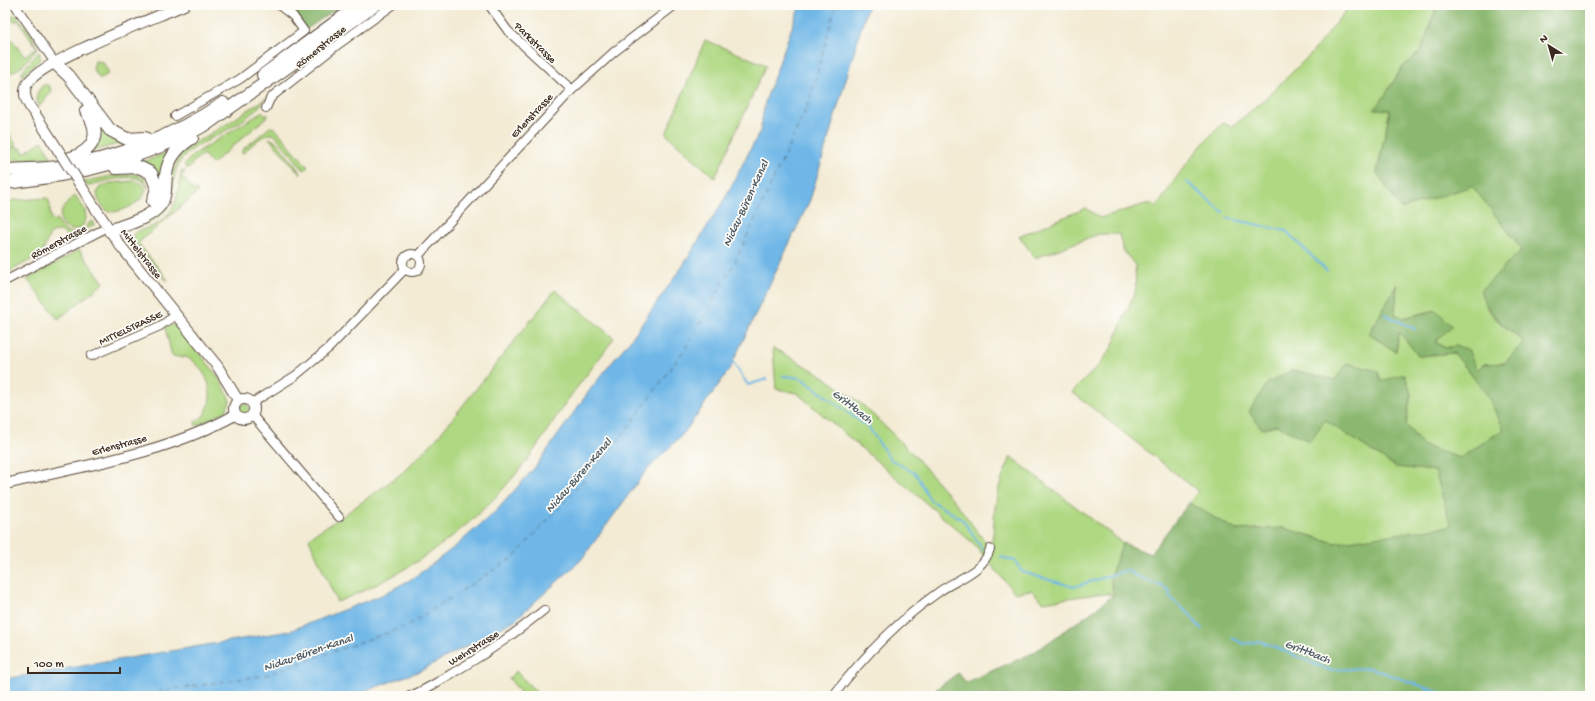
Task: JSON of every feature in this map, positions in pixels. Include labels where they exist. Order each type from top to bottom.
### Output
[{"type":"highway","points":[[5,170],[58,167],[105,157],[172,132],[211,110],[244,88],[359,5]]},
{"type":"highway","points":[[83,172],[141,155],[194,131],[375,5]]},
{"type":"highway","points":[[105,229],[136,216],[153,212],[162,202],[168,164],[180,147],[243,107],[270,87],[314,48]]},
{"type":"highway","points":[[55,63],[69,76],[104,124],[115,134],[132,140],[172,132]]},
{"type":"highway","points":[[43,167],[82,154],[91,145],[95,135],[90,116],[68,85],[55,63]]},
{"type":"highway","points":[[5,183],[51,178],[83,172],[139,167],[148,170],[156,182],[157,194],[150,205],[136,216]]},
{"type":"main road","points":[[55,63],[71,54],[184,5]]},
{"type":"main road","name":"Mittelstrasse","points":[[55,63],[33,77],[26,85],[25,89],[32,110],[105,229],[218,367],[238,400]]},
{"type":"main road","points":[[246,399],[252,403],[254,410],[252,415],[243,420],[235,415],[234,407],[238,400],[246,399]]},
{"type":"main road","name":"Erlenstrasse","points":[[5,484],[120,457],[200,431],[235,415]]},
{"type":"street","points":[[15,5],[55,63]]},
{"type":"street","points":[[175,116],[240,79],[304,31],[293,16],[279,5]]},
{"type":"street","name":"Römerstrasse","points":[[266,108],[270,99],[276,94],[342,42],[393,5]]},
{"type":"street","name":"Parkstrasse","points":[[489,5],[508,31],[572,90]]},
{"type":"street","name":"Erlenstrasse","points":[[418,256],[572,90],[614,52],[675,5]]},
{"type":"street","name":"Römerstrasse","points":[[5,281],[105,229]]},
{"type":"street","points":[[413,254],[418,256],[421,261],[419,269],[411,272],[405,269],[403,262],[405,256],[413,254]]},
{"type":"street","points":[[252,403],[295,376],[333,345],[405,269]]},
{"type":"street","name":"MITTELSTRASSE","points":[[91,356],[160,326],[176,315]]},
{"type":"street","points":[[252,415],[339,517]]},
{"type":"street","points":[[833,696],[870,650],[933,596],[971,572],[988,555]]},
{"type":"street","name":"Wehrstrasse","points":[[410,696],[422,691],[487,653],[523,628],[544,610]]},
{"type":"green space","points":[[279,5],[342,5],[304,31]]},
{"type":"green space","points":[[1350,5],[1437,5],[1421,51],[1401,69],[1384,97],[1375,108],[1390,110],[1377,173],[1401,209],[1472,185],[1522,249],[1486,307],[1498,321],[1524,342],[1505,363],[1484,364],[1477,370],[1455,346],[1445,348],[1435,341],[1436,310],[1403,318],[1395,314],[1397,285],[1369,334],[1396,351],[1399,332],[1419,356],[1454,353],[1486,393],[1504,429],[1460,458],[1424,446],[1406,425],[1411,394],[1381,381],[1335,380],[1292,370],[1276,425],[1310,441],[1325,420],[1396,467],[1436,471],[1452,526],[1335,543],[1284,528],[1236,530],[1189,503],[1198,491],[1072,392],[1100,364],[1112,347],[1136,289],[1135,265],[1123,250],[1119,234],[1099,234],[1035,258],[1019,236],[1086,208],[1100,218],[1149,203],[1157,207],[1187,163],[1213,133],[1223,123],[1232,127],[1265,99],[1312,53]]},
{"type":"green space","points":[[1437,5],[1590,5],[1590,696],[927,696],[958,673],[966,682],[1033,653],[1096,609],[1114,594],[1110,577],[1123,543],[1150,554],[1189,503],[1236,530],[1284,528],[1335,543],[1451,526],[1435,471],[1396,467],[1325,420],[1310,441],[1276,425],[1262,429],[1249,412],[1268,383],[1292,370],[1335,380],[1347,363],[1378,371],[1381,381],[1405,374],[1411,394],[1406,425],[1424,446],[1460,458],[1504,429],[1486,393],[1454,353],[1419,356],[1399,332],[1396,352],[1369,334],[1397,284],[1395,314],[1403,318],[1436,310],[1452,326],[1435,342],[1445,348],[1455,346],[1468,349],[1477,370],[1484,364],[1505,363],[1524,342],[1498,320],[1484,300],[1480,291],[1522,249],[1472,186],[1401,209],[1377,173],[1390,110],[1374,109],[1384,97],[1401,69],[1421,51]]},
{"type":"green space","points":[[16,15],[33,36],[33,40],[38,48],[21,67],[9,74],[5,69],[5,33],[24,56],[37,48],[18,20],[14,22],[12,20],[12,16]]},
{"type":"green space","points":[[705,40],[766,65],[715,178],[666,134]]},
{"type":"green space","points":[[39,52],[41,59],[22,76],[22,71]]},
{"type":"green space","points":[[95,61],[103,62],[109,73],[100,79],[93,69]]},
{"type":"green space","points":[[43,85],[49,85],[52,91],[39,107],[37,94]]},
{"type":"green space","points":[[266,98],[248,117],[196,147],[184,156],[178,166],[169,204],[163,213],[154,220],[139,226],[151,217],[180,155],[191,145],[227,124]]},
{"type":"green space","points":[[262,112],[265,116],[267,114],[268,116],[212,164],[203,154],[191,164],[192,166],[188,169],[184,165],[193,155]]},
{"type":"green space","points":[[96,120],[124,142],[90,152]]},
{"type":"green space","points":[[5,127],[16,145],[10,149],[5,141]]},
{"type":"green space","points":[[270,127],[275,128],[308,167],[304,170],[275,135],[271,134],[257,140],[242,154],[242,150]]},
{"type":"green space","points":[[269,138],[277,142],[301,173],[300,174]]},
{"type":"green space","points":[[42,141],[51,157],[5,161],[5,155],[7,158],[11,155],[10,150],[17,146],[18,149],[21,148],[24,153]]},
{"type":"green space","points":[[172,150],[160,179],[157,172],[143,162]]},
{"type":"green space","points":[[182,170],[185,172],[181,176],[194,191],[196,190],[198,192],[138,243],[168,280],[166,280],[134,242],[133,234],[160,222],[171,211],[177,198]]},
{"type":"green space","points":[[135,174],[144,178],[149,189],[144,182],[135,178],[114,179],[87,186],[84,182],[110,176]]},
{"type":"green space","points":[[135,181],[143,185],[146,190],[144,196],[131,206],[122,210],[114,212],[107,211],[98,197],[97,194],[99,188],[110,183]]},
{"type":"green space","points":[[75,195],[85,210],[86,219],[81,228],[72,230],[64,227],[60,218],[65,206]]},
{"type":"green space","points":[[47,198],[50,203],[51,218],[53,221],[57,219],[61,227],[67,232],[79,232],[92,221],[94,225],[69,238],[61,231],[56,231],[48,238],[42,254],[5,274],[5,201]]},
{"type":"green space","points":[[79,250],[104,283],[58,319],[27,279]]},
{"type":"green space","points":[[555,290],[614,338],[567,402],[531,455],[511,480],[468,523],[420,560],[366,590],[337,602],[309,539],[402,473],[437,438]]},
{"type":"green space","points":[[169,325],[175,325],[206,361],[226,390],[230,401],[226,411],[196,426],[195,422],[204,415],[208,407],[210,389],[208,381],[204,373],[192,361],[184,356],[184,358],[172,356],[165,328]]},
{"type":"green space","points":[[773,348],[820,374],[864,406],[913,454],[956,503],[990,548],[993,537],[998,490],[1011,457],[1123,543],[1110,577],[1114,594],[1096,594],[1043,602],[1031,590],[1015,593],[974,544],[797,393],[776,389]]},
{"type":"green space","points":[[242,404],[246,404],[248,405],[248,413],[242,414],[239,411],[239,407]]},
{"type":"green space","points":[[516,671],[540,696],[523,696],[509,678]]},
{"type":"water","name":"Nidau-Büren-Kanal","points":[[800,5],[868,5],[810,200],[729,370],[684,433],[646,471],[581,560],[515,620],[420,671],[351,696],[5,696],[5,679],[289,631],[382,595],[415,577],[457,545],[497,510],[536,466],[592,387],[631,339],[682,267],[725,198],[760,131],[765,102]]},
{"type":"waterway","points":[[1187,182],[1223,212]]},
{"type":"waterway","points":[[1227,218],[1286,231],[1327,271]]},
{"type":"waterway","points":[[1384,314],[1415,329]]},
{"type":"waterway","points":[[732,361],[748,385],[767,379]]},
{"type":"waterway","name":"Grittbach","points":[[783,376],[801,378],[869,428],[890,459],[916,474],[930,500],[963,520],[983,550]]},
{"type":"waterway","name":"Grittbach","points":[[1001,557],[1015,561],[1022,572],[1074,587],[1127,570],[1138,577],[1170,591],[1169,595],[1171,598],[1190,614],[1202,629]]},
{"type":"waterway","name":"Grittbach","points":[[1232,638],[1244,644],[1260,641],[1329,670],[1371,668],[1449,696]]},
{"type":"ferry route","points":[[131,696],[266,675],[407,626],[514,557],[614,447],[687,346],[735,262],[809,103],[836,5]]}]
